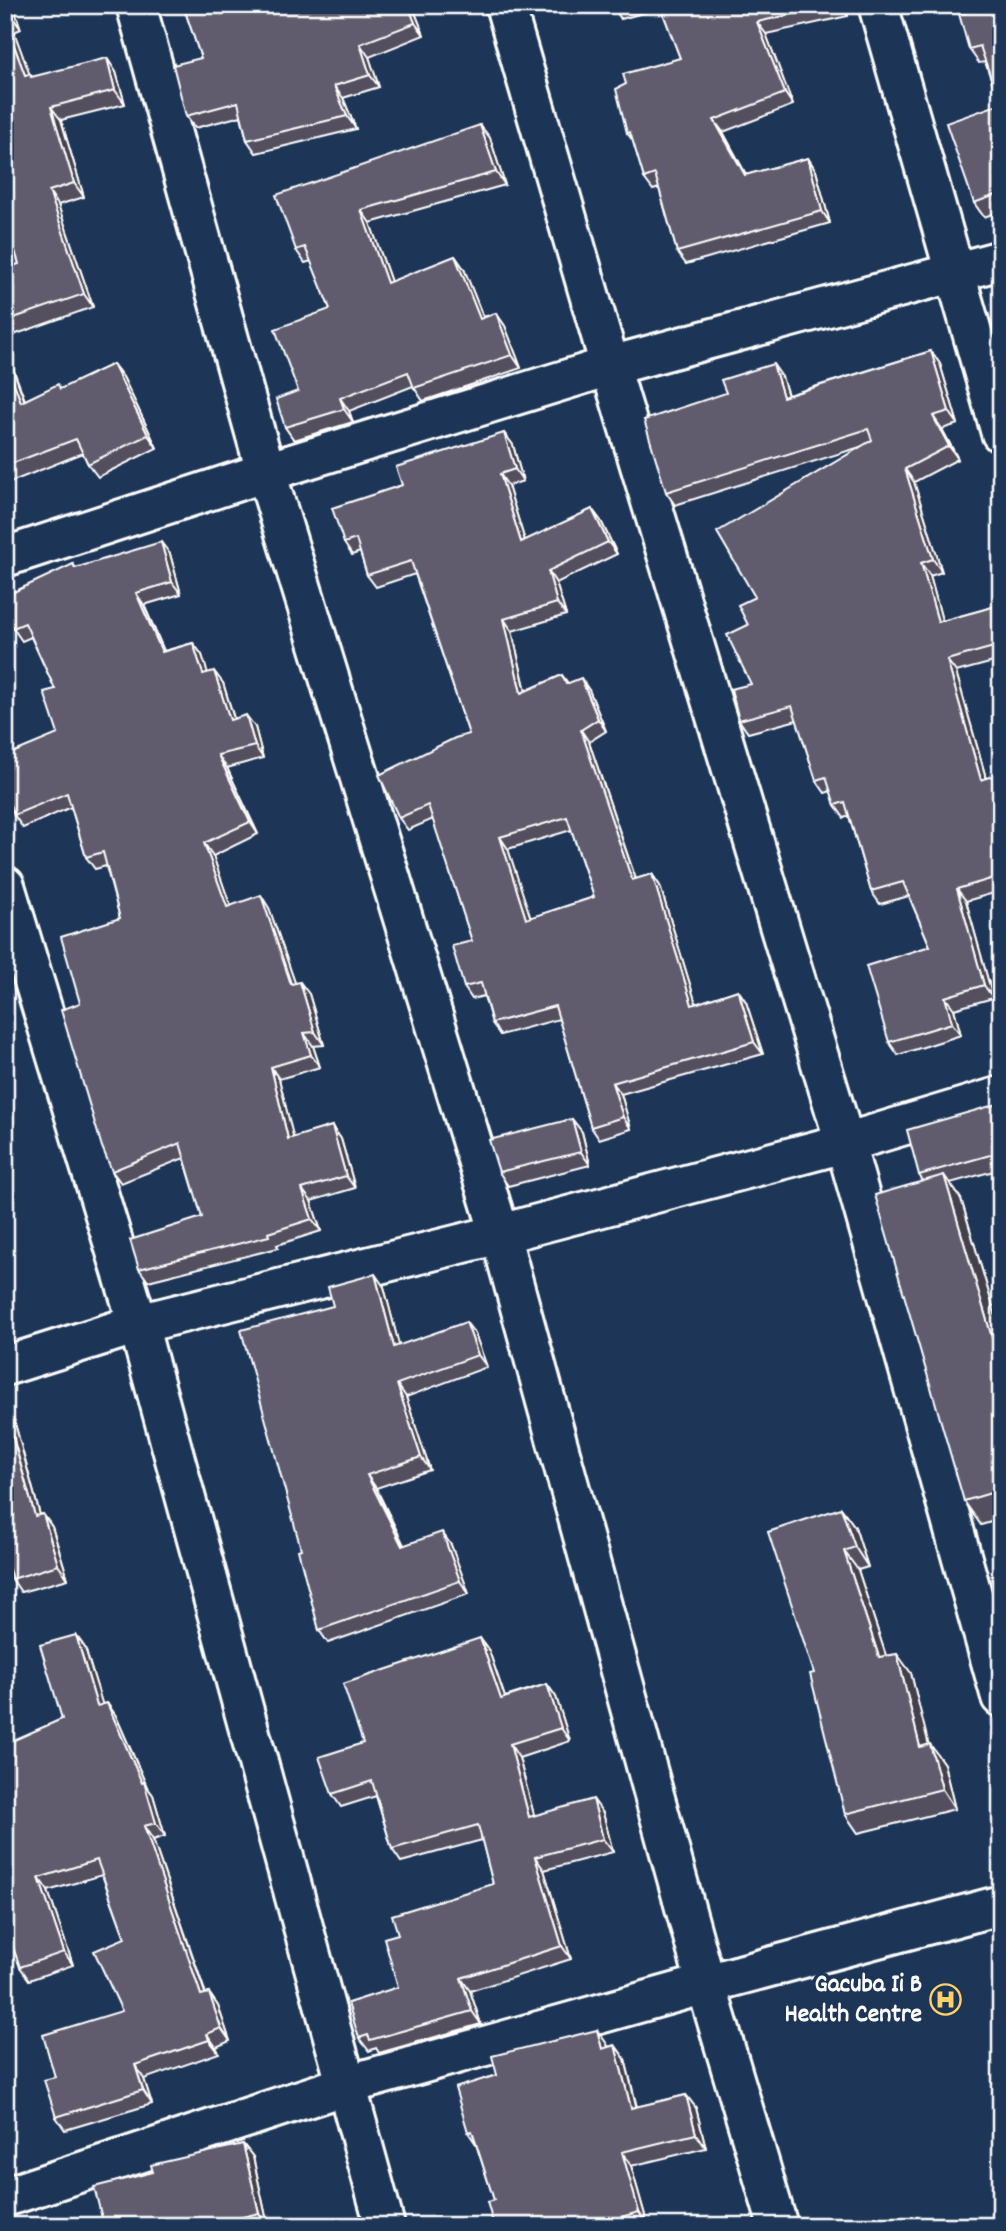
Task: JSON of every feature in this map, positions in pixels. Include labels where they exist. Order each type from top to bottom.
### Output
[{"type":"street","points":[[136,5],[266,472],[500,1234],[706,1984],[778,2226]]},
{"type":"street","points":[[505,5],[610,366],[845,1143],[1001,1697]]},
{"type":"street","points":[[878,5],[1001,433]]},
{"type":"street","points":[[5,557],[266,472],[610,366],[1001,260]]},
{"type":"street","points":[[5,886],[138,1324],[385,2226]]},
{"type":"street","points":[[5,1366],[138,1324],[500,1234],[845,1143],[1001,1096]]},
{"type":"street","points":[[5,2197],[346,2085],[1001,1905]]},
{"type":"building","points":[[5,5],[8,5],[11,15],[5,18]]},
{"type":"building","points":[[183,5],[408,5],[415,23],[360,44],[370,75],[334,86],[347,116],[247,140],[238,102],[186,116],[173,65],[201,58]]},
{"type":"building","points":[[660,5],[834,5],[757,22],[785,93],[714,120],[745,175],[808,158],[822,211],[677,252],[655,174],[644,178],[630,132],[627,133],[616,89],[626,84],[623,74],[680,58]]},
{"type":"building","points":[[974,5],[1001,5],[1001,193],[974,203],[946,123],[1000,104],[980,46],[969,49],[959,14],[976,10]]},
{"type":"building","points":[[5,22],[25,75],[30,74],[31,77],[107,58],[115,90],[51,107],[74,183],[49,191],[84,294],[5,321],[5,269],[19,264],[5,217]]},
{"type":"building","points":[[480,125],[496,172],[361,210],[387,283],[455,256],[480,319],[496,313],[512,355],[414,388],[408,372],[340,398],[344,409],[285,427],[276,399],[298,391],[275,329],[330,309],[305,247],[296,250],[276,195]]},
{"type":"building","points":[[931,351],[949,411],[933,416],[949,446],[905,469],[933,559],[921,563],[938,622],[1000,605],[1001,609],[1001,645],[947,660],[981,780],[998,774],[1001,781],[1001,876],[957,889],[984,985],[945,997],[952,1023],[889,1042],[866,966],[930,946],[903,882],[871,891],[845,802],[835,805],[826,777],[816,780],[792,706],[739,720],[731,689],[751,684],[727,635],[748,625],[738,605],[755,597],[717,532],[872,440],[868,429],[666,492],[644,420],[726,393],[721,380],[773,364],[783,397]]},
{"type":"building","points":[[5,360],[21,402],[58,384],[60,389],[113,364],[148,435],[88,464],[76,439],[5,466]]},
{"type":"building","points":[[504,433],[515,469],[500,474],[521,542],[592,509],[608,542],[548,571],[557,603],[504,619],[521,693],[562,675],[566,684],[581,678],[598,719],[581,730],[632,880],[652,874],[692,1005],[738,990],[754,1042],[612,1083],[623,1117],[591,1127],[555,1006],[492,1023],[481,983],[464,987],[452,946],[472,941],[428,805],[399,818],[379,775],[455,738],[469,734],[411,561],[367,575],[356,539],[344,543],[332,508],[402,485],[396,467]],"holes":[[[567,817],[594,897],[526,919],[500,837]]]},
{"type":"building","points":[[161,542],[172,582],[136,593],[162,652],[193,643],[203,674],[214,671],[230,720],[246,715],[255,746],[218,755],[250,822],[204,843],[227,907],[261,895],[291,984],[300,982],[315,1032],[304,1033],[311,1055],[271,1067],[288,1139],[332,1126],[346,1176],[302,1189],[312,1219],[268,1233],[269,1236],[139,1269],[130,1240],[202,1217],[180,1143],[112,1171],[102,1147],[61,1010],[80,1003],[61,937],[120,918],[103,852],[86,857],[67,793],[14,815],[5,793],[5,756],[58,734],[44,692],[55,689],[25,623],[13,628],[5,611],[5,596],[73,564],[75,568]]},
{"type":"building","points":[[1001,1103],[1001,1152],[919,1175],[907,1130]]},
{"type":"building","points":[[572,1119],[581,1152],[499,1172],[489,1140]]},
{"type":"building","points":[[944,1175],[1001,1368],[1001,1490],[964,1501],[875,1195]]},
{"type":"building","points":[[375,1274],[394,1347],[466,1322],[478,1355],[397,1384],[421,1457],[367,1475],[402,1546],[442,1532],[460,1581],[319,1630],[298,1550],[301,1549],[241,1330],[333,1306],[328,1287]]},
{"type":"building","points":[[5,1410],[35,1516],[43,1514],[58,1565],[12,1579],[5,1557]]},
{"type":"building","points":[[841,1508],[855,1547],[844,1551],[879,1657],[897,1654],[920,1747],[930,1744],[942,1789],[845,1814],[810,1674],[814,1673],[768,1532]]},
{"type":"building","points":[[76,1635],[97,1706],[107,1703],[142,1783],[144,1782],[156,1823],[144,1826],[201,1995],[209,1993],[221,2028],[207,2034],[209,2040],[135,2065],[143,2090],[56,2117],[44,2080],[55,2077],[43,2035],[122,2011],[94,1951],[125,1938],[97,1860],[39,1878],[64,1952],[20,1967],[5,1924],[5,1744],[62,1719],[40,1645]]},
{"type":"building","points":[[480,1638],[501,1699],[547,1684],[561,1728],[510,1744],[529,1817],[593,1799],[603,1839],[535,1857],[562,1946],[461,1978],[472,2011],[370,2040],[368,2035],[359,2038],[348,2003],[398,1987],[384,1938],[398,1934],[392,1915],[493,1884],[478,1825],[392,1849],[372,1781],[332,1794],[319,1757],[363,1743],[343,1684]]},
{"type":"building","points":[[597,2030],[602,2049],[615,2045],[631,2108],[686,2095],[696,2134],[622,2152],[639,2212],[614,2219],[616,2226],[494,2226],[487,2202],[494,2200],[472,2131],[468,2132],[455,2088],[497,2075],[492,2056]]},
{"type":"building","points":[[243,2144],[259,2213],[206,2226],[104,2226],[94,2187],[153,2172],[151,2165]]},
{"type":"place","name":"Gacuba Ii B Health Centre","points":[[945,2000]]}]
